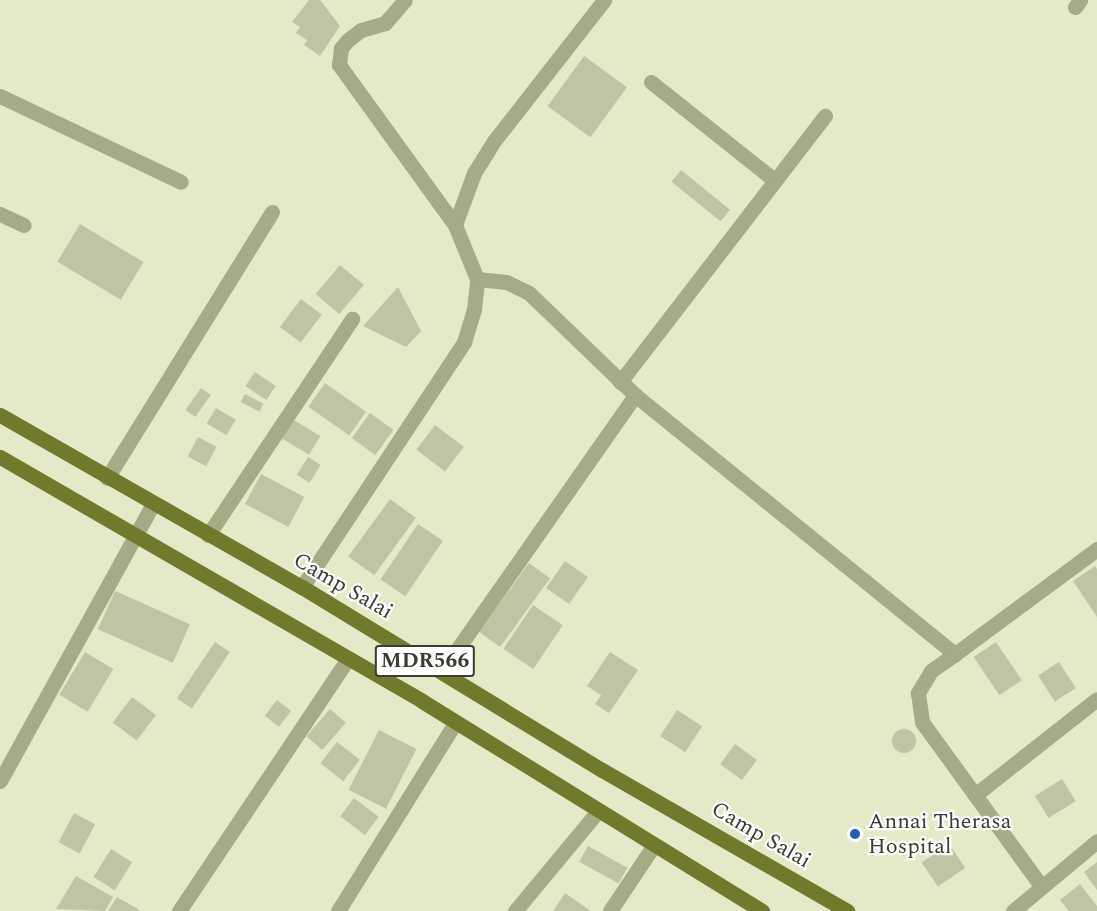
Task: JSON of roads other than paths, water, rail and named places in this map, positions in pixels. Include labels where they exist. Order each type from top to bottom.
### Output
[{"type":"main road","name":"Camp Salai","points":[[0,415],[302,587],[602,770],[847,911]]},
{"type":"main road","name":"MDR566","points":[[0,457],[134,537],[348,659],[762,911]]},
{"type":"street","points":[[302,587],[464,342],[474,310],[477,279],[455,225],[339,65],[341,48],[348,40],[361,30],[385,23],[405,0]]},
{"type":"street","points":[[455,225],[474,173],[494,141],[604,0]]},
{"type":"street","points":[[651,82],[774,180]]},
{"type":"street","points":[[0,96],[181,182]]},
{"type":"street","points":[[620,382],[825,116]]},
{"type":"street","points":[[107,478],[272,212]]},
{"type":"street","points":[[0,214],[24,225]]},
{"type":"street","points":[[477,279],[506,282],[529,293],[635,395],[955,654]]},
{"type":"street","points":[[208,535],[352,319]]},
{"type":"street","points":[[442,671],[635,395]]},
{"type":"street","points":[[0,781],[153,504]]},
{"type":"street","points":[[1041,886],[922,722],[918,693],[931,670],[1097,549]]},
{"type":"street","points":[[179,911],[348,659]]},
{"type":"street","points":[[975,795],[1097,699]]},
{"type":"street","points":[[338,911],[454,723]]},
{"type":"street","points":[[515,911],[599,810]]},
{"type":"street","points":[[1013,911],[1097,841]]},
{"type":"street","points":[[610,911],[654,845]]},
{"type":"place","name":"Annai Therasa Hospital","points":[[855,834]]}]
